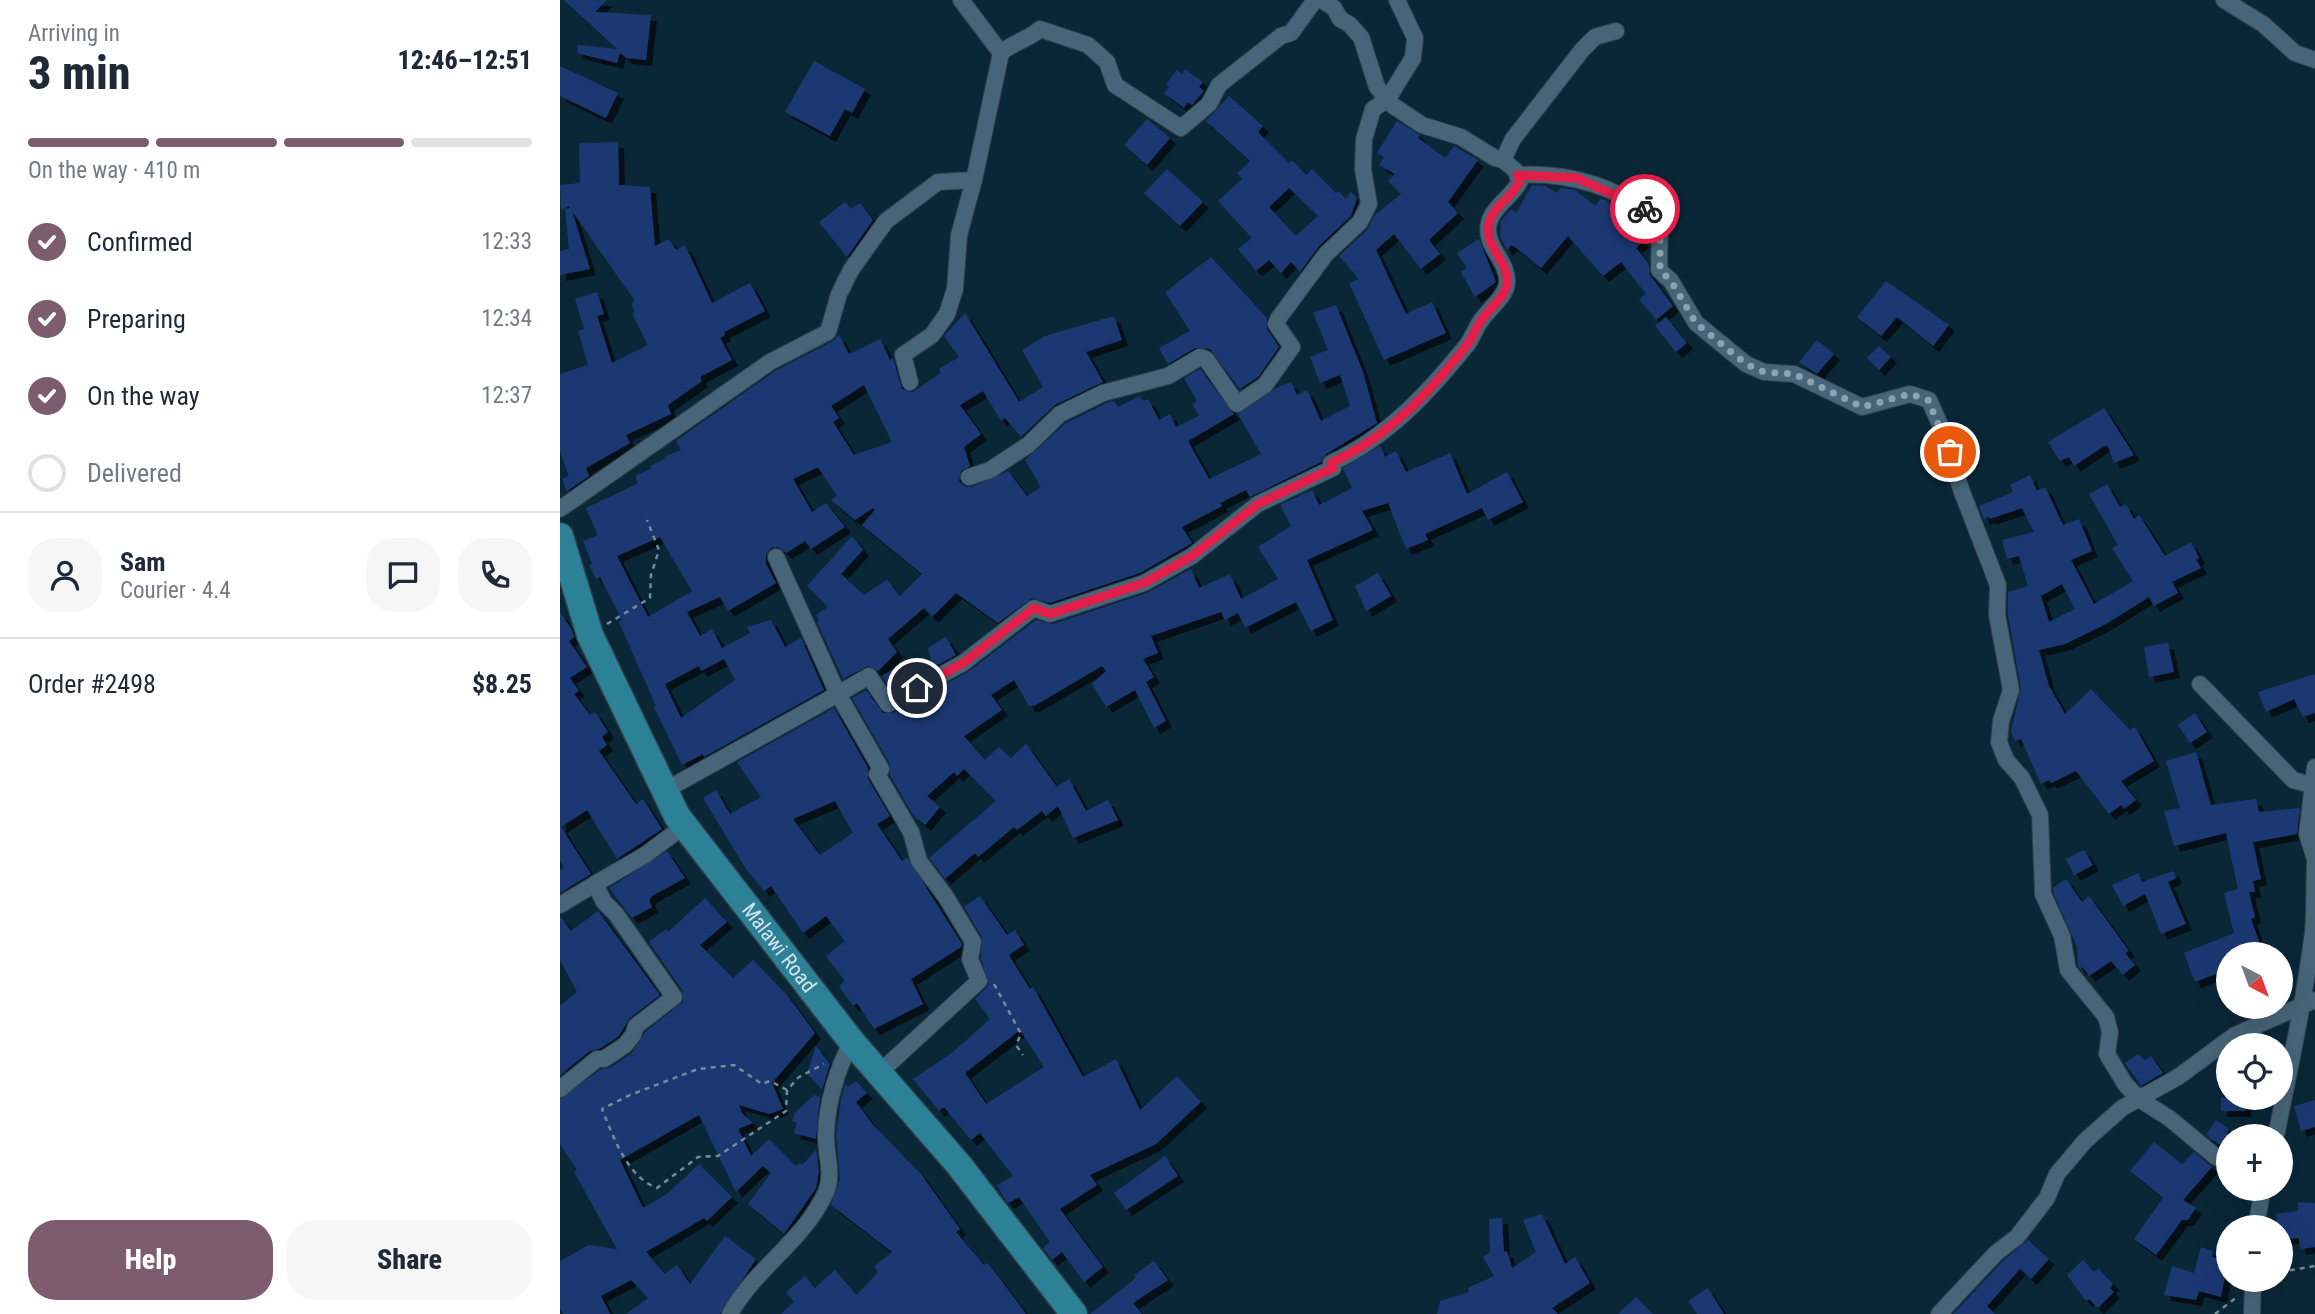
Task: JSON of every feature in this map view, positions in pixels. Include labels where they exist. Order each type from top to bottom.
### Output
[{"type":"main road","name":"Malawi Road","points":[[560,536],[590,635],[664,791],[684,826],[846,1052],[879,1073],[959,1165],[1074,1314]]},
{"type":"street","points":[[961,0],[1001,53]]},
{"type":"street","points":[[910,382],[903,355],[932,335],[947,314],[955,289],[959,235],[974,180],[1001,53],[1012,43],[1028,40],[1040,29],[1079,41],[1107,62],[1115,85],[1181,128],[1209,104],[1219,85],[1281,36],[1291,33],[1315,0]]},
{"type":"street","points":[[664,791],[869,676],[888,705],[944,675],[1034,608],[1050,614],[1144,583],[1192,556],[1258,504],[1296,484],[1304,484],[1333,468],[1331,463],[1359,451],[1421,400],[1469,343],[1480,320],[1504,292],[1506,273],[1488,231],[1489,220],[1516,190],[1520,181],[1503,160],[1461,137],[1422,125],[1387,100],[1371,73],[1361,37],[1340,19],[1334,8],[1322,0]]},
{"type":"street","points":[[969,477],[990,470],[1028,445],[1060,414],[1103,393],[1168,376],[1200,357],[1206,359],[1237,404],[1265,385],[1292,347],[1276,324],[1278,319],[1326,254],[1360,222],[1369,204],[1363,169],[1364,139],[1373,109],[1387,100],[1412,58],[1415,38],[1397,0]]},
{"type":"street","points":[[2224,0],[2263,24],[2295,53],[2315,60]]},
{"type":"street","points":[[1503,160],[1513,139],[1582,50],[1595,37],[1616,31]]},
{"type":"street","points":[[1517,175],[1577,178],[1644,208],[1660,224],[1660,270],[1671,281],[1696,323],[1746,364],[1764,372],[1794,374],[1862,407],[1910,394],[1928,400],[1941,427],[1962,492],[1998,585],[1997,615],[2011,690],[2001,721],[1999,742],[2006,760],[2022,778],[2040,816],[2043,894],[2063,936],[2068,970],[2106,1017],[2110,1032],[2107,1054],[2125,1084],[2139,1099],[2169,1118],[2216,1157]]},
{"type":"street","points":[[560,509],[770,362],[828,331],[839,294],[851,270],[886,221],[938,182],[974,180]]},
{"type":"street","points":[[776,557],[838,694],[881,769],[877,774],[911,832],[919,860],[973,942],[970,959],[979,981],[879,1073]]},
{"type":"street","points":[[2200,684],[2293,780],[2311,785]]},
{"type":"street","points":[[2279,1124],[2309,1002],[2304,980],[2313,930],[2315,860],[2306,834],[2315,767]]},
{"type":"street","points":[[560,905],[645,855],[684,826]]},
{"type":"street","points":[[560,1089],[597,1059],[604,1059],[625,1045],[636,1026],[674,997],[656,976],[616,914],[604,902],[595,884]]},
{"type":"street","points":[[1939,1314],[1996,1253],[2017,1237],[2047,1198],[2057,1174],[2085,1140],[2122,1108],[2178,1077],[2235,1035],[2309,1002]]},
{"type":"street","points":[[730,1314],[750,1284],[803,1231],[827,1191],[830,1172],[826,1134],[846,1052]]},
{"type":"street","points":[[2252,1314],[2253,1292]]},
{"type":"path","points":[[590,635],[650,598],[651,575],[659,550],[647,520]]},
{"type":"path","points":[[979,981],[989,975],[1021,1034],[1016,1045],[1023,1055]]},
{"type":"path","points":[[787,1090],[770,1081],[762,1084],[734,1065],[698,1069],[630,1095],[602,1110],[618,1147],[648,1185],[657,1188],[698,1157],[718,1156],[786,1111],[787,1090],[799,1077],[846,1052]]},
{"type":"path","points":[[2293,1270],[2315,1266]]},
{"type":"building","points":[[564,0],[607,0],[595,12],[651,15],[646,60],[626,58],[620,52],[617,63],[577,53],[578,45],[617,49]]},
{"type":"building","points":[[814,61],[865,89],[852,113],[845,109],[830,136],[785,112]]},
{"type":"building","points":[[560,66],[618,93],[606,118],[560,96]]},
{"type":"building","points":[[1185,69],[1203,82],[1199,87],[1204,91],[1192,105],[1188,102],[1184,108],[1164,93],[1169,87],[1166,84],[1177,70],[1182,74]]},
{"type":"building","points":[[1229,96],[1263,126],[1258,132],[1289,163],[1292,160],[1306,175],[1312,169],[1336,193],[1338,191],[1346,199],[1351,192],[1357,198],[1351,216],[1319,246],[1300,272],[1291,262],[1281,273],[1269,260],[1256,271],[1238,249],[1252,238],[1218,201],[1242,179],[1237,173],[1250,161],[1206,121]],"holes":[[[1289,188],[1318,216],[1296,236],[1269,207]]]},
{"type":"building","points":[[1147,119],[1170,138],[1147,165],[1124,145]]},
{"type":"building","points":[[1397,121],[1420,135],[1418,138],[1445,158],[1454,146],[1478,160],[1448,202],[1458,213],[1429,240],[1440,254],[1421,269],[1394,234],[1376,250],[1406,314],[1432,302],[1446,333],[1384,360],[1349,283],[1359,279],[1339,256],[1367,230],[1375,215],[1401,194],[1388,181],[1395,174],[1379,165],[1384,157],[1377,153]]},
{"type":"building","points":[[618,142],[619,185],[650,187],[655,246],[669,239],[676,250],[685,245],[712,303],[750,283],[765,311],[724,332],[725,335],[720,338],[732,360],[700,377],[702,381],[668,405],[671,414],[626,435],[630,443],[586,468],[589,476],[567,491],[562,479],[569,476],[560,452],[560,374],[588,365],[578,331],[584,329],[575,299],[597,292],[604,314],[597,316],[612,363],[648,345],[632,313],[635,312],[631,303],[635,301],[572,211],[590,269],[560,275],[560,251],[569,249],[565,209],[570,208],[569,206],[561,210],[560,185],[580,183],[579,143]]},
{"type":"building","points":[[1167,169],[1203,202],[1180,226],[1144,193]]},
{"type":"building","points":[[1532,185],[1545,186],[1557,193],[1561,188],[1575,190],[1595,206],[1601,199],[1606,200],[1632,225],[1630,227],[1643,241],[1636,248],[1649,264],[1650,275],[1673,306],[1656,320],[1639,299],[1646,294],[1621,262],[1603,276],[1568,236],[1541,268],[1515,247],[1511,245],[1507,250],[1500,236],[1501,221],[1511,209],[1516,213]]},
{"type":"building","points":[[845,202],[851,209],[860,203],[873,220],[847,257],[819,222]]},
{"type":"building","points":[[1479,239],[1496,282],[1475,297],[1461,272],[1467,268],[1457,253]]},
{"type":"building","points":[[1211,257],[1267,318],[1267,329],[1279,347],[1258,377],[1240,389],[1210,349],[1195,348],[1168,364],[1159,348],[1190,331],[1165,292]]},
{"type":"building","points":[[1886,281],[1949,325],[1933,346],[1897,317],[1881,336],[1857,317]]},
{"type":"building","points":[[1336,305],[1363,372],[1377,423],[1326,454],[1321,462],[1250,497],[1246,490],[1182,527],[1192,543],[1140,573],[1050,603],[1032,598],[998,623],[956,593],[932,617],[924,608],[888,639],[897,652],[878,671],[868,666],[843,679],[817,622],[819,620],[816,615],[828,607],[807,586],[852,536],[863,550],[841,574],[864,595],[887,580],[900,596],[922,574],[862,525],[875,510],[873,508],[855,520],[831,500],[837,496],[818,467],[793,479],[812,512],[826,503],[845,527],[811,549],[805,541],[786,553],[778,547],[771,548],[766,555],[766,564],[776,583],[728,611],[720,597],[687,612],[700,636],[712,629],[722,648],[750,633],[747,627],[771,620],[785,647],[801,638],[824,690],[704,757],[703,754],[682,765],[654,707],[656,706],[619,622],[622,620],[600,577],[596,579],[589,565],[592,564],[583,541],[598,535],[586,508],[637,484],[636,475],[651,469],[650,466],[665,459],[664,457],[681,450],[676,441],[775,371],[833,341],[839,335],[849,354],[880,339],[890,360],[893,358],[902,389],[913,392],[941,373],[939,369],[959,357],[944,336],[965,313],[1019,402],[1043,387],[1022,350],[1045,336],[1114,316],[1122,340],[1086,352],[1103,382],[1055,405],[1021,437],[1005,418],[1001,421],[983,391],[960,405],[981,434],[964,447],[970,466],[961,471],[959,481],[966,487],[972,487],[1008,471],[1027,496],[1041,487],[1025,460],[1066,423],[1114,401],[1118,407],[1140,396],[1143,401],[1148,399],[1159,420],[1170,414],[1176,427],[1199,416],[1192,404],[1197,401],[1184,378],[1200,369],[1234,414],[1188,441],[1209,479],[1261,454],[1238,414],[1276,388],[1291,382],[1297,395],[1307,390],[1321,421],[1350,406],[1340,375],[1320,383],[1310,357],[1328,350],[1313,313]],"holes":[[[864,385],[892,442],[854,455],[833,422],[839,418],[831,406]],[[660,537],[692,591],[648,617],[617,556]],[[724,659],[735,680],[681,718],[665,684],[699,666],[701,671]]]},
{"type":"building","points":[[1666,317],[1687,343],[1676,352],[1655,326]]},
{"type":"building","points":[[1817,340],[1834,354],[1817,374],[1799,362]]},
{"type":"building","points":[[1879,346],[1891,357],[1879,370],[1867,358]]},
{"type":"building","points":[[2104,408],[2134,455],[2114,463],[2108,446],[2104,446],[2074,466],[2069,457],[2060,461],[2048,442]]},
{"type":"building","points":[[1380,446],[1385,457],[1396,451],[1406,472],[1450,453],[1467,494],[1507,472],[1523,502],[1488,520],[1482,508],[1425,534],[1428,540],[1406,549],[1388,503],[1362,511],[1373,530],[1307,560],[1333,620],[1311,631],[1296,602],[1245,628],[1238,613],[1225,620],[1221,612],[1151,636],[1158,653],[1143,659],[1154,677],[1146,682],[1166,721],[1154,728],[1135,690],[1106,707],[1092,684],[1106,671],[1102,666],[1034,706],[1029,706],[1014,680],[991,695],[1002,710],[964,736],[985,760],[999,747],[1011,758],[1026,744],[1057,787],[1069,779],[1086,811],[1108,800],[1118,820],[1073,838],[1058,806],[1046,816],[1042,811],[1017,830],[1014,827],[978,857],[975,853],[945,879],[929,858],[996,801],[964,769],[957,776],[954,772],[927,796],[940,807],[925,825],[913,815],[890,775],[890,764],[852,698],[866,690],[883,713],[892,713],[968,672],[1036,620],[1053,624],[1147,593],[1191,569],[1199,588],[1230,574],[1241,599],[1278,579],[1258,547],[1291,526],[1280,505],[1312,490],[1319,505],[1352,488],[1343,468]]},
{"type":"building","points":[[2030,475],[2037,491],[2045,487],[2063,525],[2079,519],[2092,551],[2071,560],[2094,604],[2133,581],[2112,548],[2118,545],[2089,494],[2107,484],[2120,507],[2126,504],[2134,519],[2139,515],[2165,556],[2191,542],[2199,558],[2196,559],[2201,568],[2172,582],[2178,593],[2154,606],[2149,597],[2106,624],[2065,644],[2039,650],[2049,686],[2065,714],[2091,689],[2130,730],[2135,727],[2154,761],[2121,781],[2136,800],[2124,809],[2121,805],[2109,814],[2076,771],[2051,783],[2049,780],[2041,784],[2021,739],[2015,741],[2011,731],[2021,689],[2008,614],[2008,592],[2028,586],[2019,556],[2007,559],[2002,540],[2034,532],[2022,508],[1984,519],[1979,506],[2013,492],[2010,485]],"holes":[[[2062,584],[2075,609],[2049,622],[2041,596]]]},
{"type":"building","points":[[1378,573],[1391,596],[1366,611],[1355,586]]},
{"type":"building","points":[[560,612],[572,630],[574,637],[569,641],[587,667],[570,678],[579,691],[574,694],[590,715],[595,712],[608,732],[602,737],[607,745],[599,751],[636,804],[643,799],[662,829],[617,859],[587,810],[561,827],[591,874],[560,893],[560,870],[564,868],[560,860]]},
{"type":"building","points":[[946,637],[956,655],[891,690],[882,676],[904,662],[909,669],[931,660],[928,648]]},
{"type":"building","points":[[2168,643],[2174,672],[2149,677],[2144,647]]},
{"type":"building","points":[[2315,674],[2315,713],[2303,717],[2294,699],[2266,712],[2258,692]]},
{"type":"building","points":[[834,708],[868,768],[868,779],[890,816],[877,824],[902,861],[907,857],[962,944],[911,979],[923,1004],[874,1029],[857,1003],[853,1006],[839,986],[845,981],[826,956],[845,941],[826,916],[803,933],[771,886],[764,891],[746,869],[703,798],[716,790],[730,814],[761,797],[737,762]],"holes":[[[835,801],[853,833],[820,855],[793,819]]]},
{"type":"building","points":[[2195,713],[2207,732],[2190,743],[2178,725]]},
{"type":"building","points":[[2196,752],[2211,805],[2256,799],[2259,812],[2300,808],[2297,834],[2253,842],[2261,879],[2253,881],[2255,892],[2249,892],[2255,917],[2251,919],[2259,942],[2216,942],[2216,974],[2195,982],[2184,953],[2234,933],[2224,893],[2238,889],[2226,833],[2174,846],[2164,811],[2180,808],[2166,761]]},
{"type":"building","points":[[2084,850],[2093,865],[2074,875],[2066,859]]},
{"type":"building","points":[[667,851],[685,878],[652,896],[649,900],[652,907],[632,918],[609,888]]},
{"type":"building","points":[[2173,871],[2176,878],[2168,882],[2186,924],[2161,934],[2145,894],[2123,906],[2112,885],[2138,873],[2142,882]]},
{"type":"building","points":[[2066,879],[2082,902],[2089,896],[2129,951],[2125,953],[2135,965],[2123,975],[2111,961],[2089,976],[2083,967],[2080,969],[2078,966],[2077,947],[2053,892],[2053,888]]},
{"type":"building","points":[[980,896],[1007,935],[1015,930],[1024,945],[1010,954],[1010,957],[1030,989],[1033,987],[1083,1077],[1116,1059],[1140,1110],[1177,1076],[1201,1102],[1156,1144],[1090,1175],[1097,1185],[1060,1209],[1103,1267],[1084,1282],[1062,1252],[1052,1260],[1043,1248],[1050,1242],[1019,1197],[1008,1203],[1004,1198],[997,1185],[1013,1176],[980,1133],[971,1140],[944,1107],[939,1111],[913,1079],[953,1052],[990,1019],[975,999],[989,985],[981,958],[982,937],[964,907]],"holes":[[[1020,1030],[1044,1067],[986,1104],[965,1073]]]},
{"type":"building","points":[[705,898],[727,922],[700,945],[733,978],[753,960],[787,995],[815,1033],[772,1083],[783,1109],[769,1114],[739,1105],[742,1113],[753,1123],[738,1129],[751,1156],[769,1139],[796,1166],[800,1163],[802,1165],[816,1150],[819,1171],[816,1188],[784,1234],[748,1204],[771,1173],[763,1166],[736,1192],[699,1115],[620,1160],[643,1208],[667,1194],[699,1164],[732,1197],[707,1221],[704,1218],[646,1252],[665,1274],[677,1265],[690,1284],[725,1236],[756,1259],[720,1314],[626,1314],[648,1298],[631,1280],[601,1296],[610,1314],[563,1314],[560,1308],[560,1261],[589,1245],[617,1249],[574,1172],[577,1170],[560,1144],[560,1099],[601,1069],[610,1068],[631,1054],[645,1032],[683,1002],[683,991],[649,942],[666,929],[668,932]]},
{"type":"building","points":[[598,911],[660,995],[630,1018],[618,1037],[601,1048],[590,1051],[560,1075],[560,1006],[577,992],[560,960],[560,916],[571,931]]},
{"type":"building","points":[[816,1046],[830,1064],[822,1090],[807,1073]]},
{"type":"building","points":[[2138,1054],[2145,1060],[2151,1056],[2163,1073],[2141,1086],[2125,1063]]},
{"type":"building","points":[[856,1081],[867,1093],[856,1102],[874,1126],[921,1174],[960,1229],[956,1232],[984,1265],[987,1263],[1026,1314],[781,1314],[794,1302],[786,1292],[805,1276],[815,1288],[835,1270],[857,1295],[878,1272],[874,1267],[892,1252],[831,1205],[840,1179],[836,1134],[841,1100],[845,1084],[848,1087]]},
{"type":"building","points":[[814,1095],[820,1097],[816,1139],[794,1133],[797,1123],[792,1121],[794,1114]]},
{"type":"building","points":[[2315,1100],[2315,1127],[2301,1131],[2294,1106]]},
{"type":"building","points":[[2216,1120],[2222,1124],[2216,1124],[2216,1142],[2206,1135]]},
{"type":"building","points":[[2154,1142],[2182,1164],[2194,1152],[2212,1167],[2183,1200],[2196,1208],[2188,1220],[2182,1220],[2156,1255],[2134,1239],[2163,1198],[2130,1171]]},
{"type":"building","points":[[1165,1156],[1178,1176],[1126,1210],[1114,1193]]},
{"type":"building","points":[[2298,1202],[2315,1203],[2315,1247],[2300,1249],[2299,1238],[2293,1238],[2293,1215],[2276,1214],[2298,1211]]},
{"type":"building","points":[[1542,1214],[1565,1264],[1575,1257],[1590,1283],[1552,1308],[1558,1314],[1437,1314],[1440,1301],[1469,1292],[1468,1288],[1494,1276],[1483,1257],[1490,1252],[1489,1219],[1502,1218],[1504,1252],[1507,1251],[1512,1268],[1536,1252],[1523,1220]]},
{"type":"building","points":[[2028,1240],[2049,1259],[2031,1279],[2020,1269],[1987,1306],[1995,1314],[1953,1314],[2003,1261]]},
{"type":"building","points":[[2201,1247],[2213,1251],[2212,1257],[2216,1258],[2216,1292],[2222,1292],[2221,1297],[2199,1291],[2196,1300],[2164,1295],[2172,1266],[2194,1273]]},
{"type":"building","points":[[2083,1260],[2094,1272],[2098,1268],[2113,1284],[2110,1288],[2114,1292],[2098,1308],[2089,1299],[2086,1301],[2067,1275]]},
{"type":"building","points":[[1154,1261],[1168,1280],[1133,1303],[1142,1314],[1090,1314],[1136,1278],[1134,1275]]},
{"type":"building","points":[[1708,1288],[1724,1314],[1697,1314],[1688,1301]]},
{"type":"building","points":[[1636,1297],[1653,1314],[1618,1314]]},
{"type":"way so far","points":[[1645,209],[1660,224],[1660,270],[1671,281],[1681,302],[1696,323],[1746,364],[1764,372],[1794,374],[1862,407],[1910,394],[1928,400],[1950,452]]},
{"type":"route","points":[[917,688],[963,663],[1034,608],[1050,614],[1144,583],[1192,556],[1258,504],[1333,468],[1331,463],[1359,451],[1400,419],[1421,400],[1469,343],[1480,320],[1504,292],[1507,284],[1506,273],[1489,239],[1489,220],[1504,200],[1516,190],[1520,181],[1517,175],[1577,178],[1645,209]]}]
